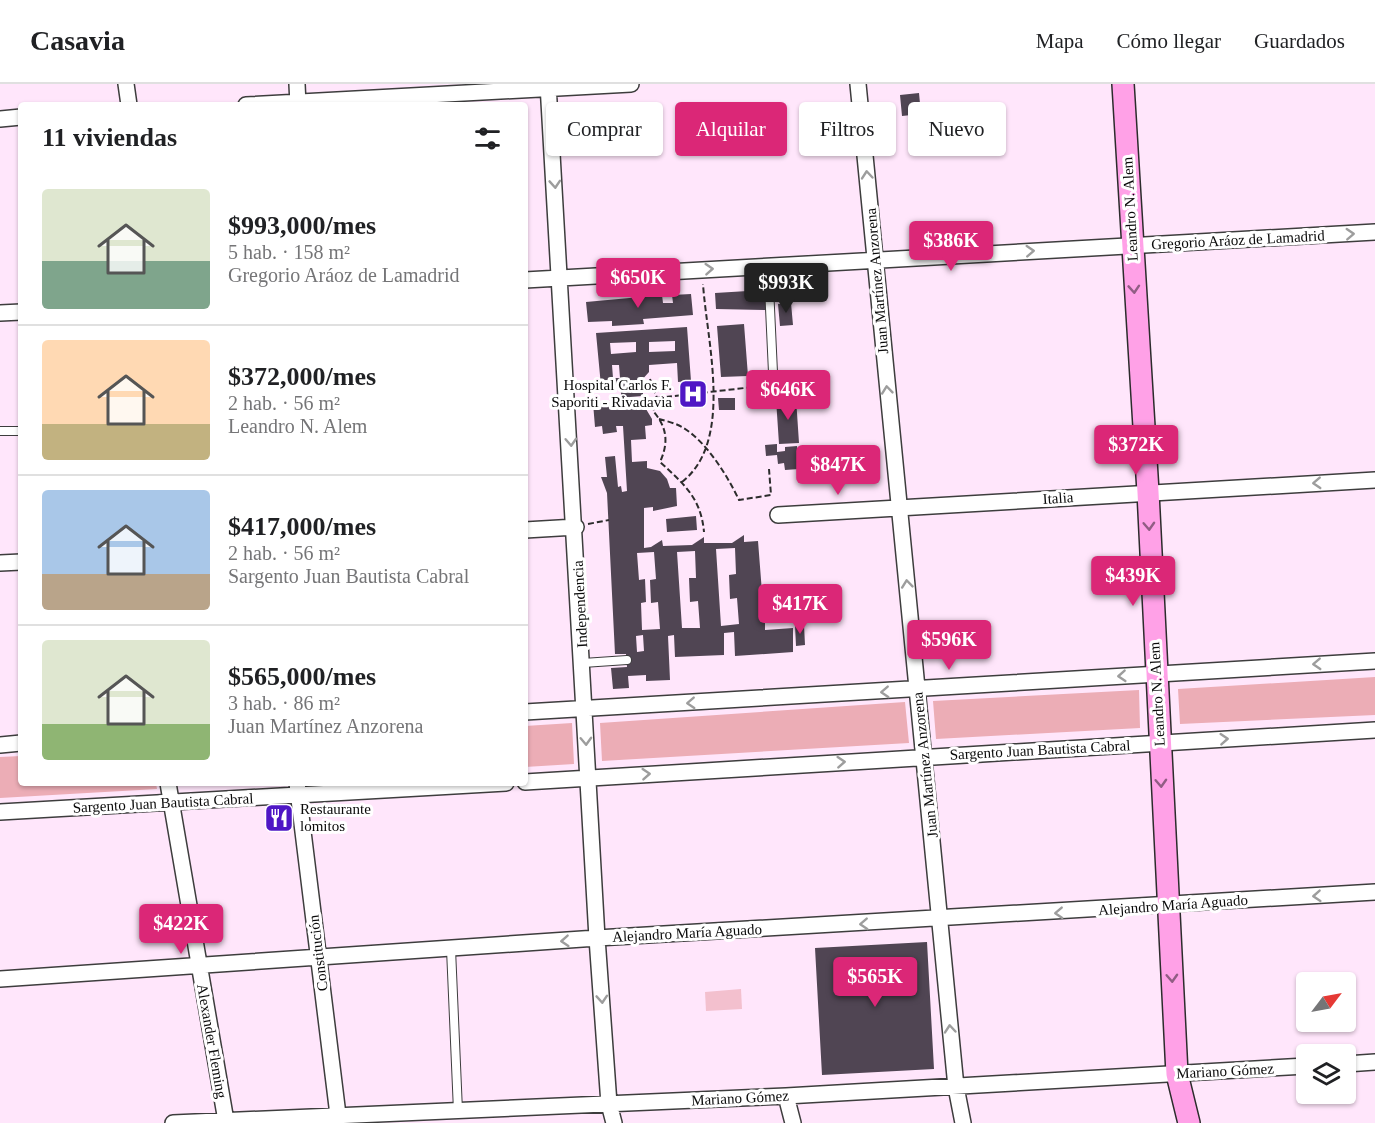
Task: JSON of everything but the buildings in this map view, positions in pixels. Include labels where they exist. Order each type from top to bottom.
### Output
[{"type":"street","points":[[126,84],[129,102]]},
{"type":"street","points":[[297,84],[298,102]]},
{"type":"street","points":[[326,102],[548,86],[631,84]]},
{"type":"street","name":"Juan Martínez Anzorena","points":[[858,84],[956,1087],[963,1123]]},
{"type":"street","name":"Leandro N. Alem","points":[[1123,84],[1148,492],[1177,1074],[1189,1123]]},
{"type":"street","name":"Independencia","points":[[548,86],[576,527],[597,938],[609,1104],[615,1123]]},
{"type":"street","points":[[0,118],[18,117]]},
{"type":"street","name":"Gregorio Aráoz de Lamadrid","points":[[528,280],[1375,232]]},
{"type":"street","points":[[0,313],[18,312]]},
{"type":"street","name":"Italia","points":[[778,515],[899,510],[1148,492],[1375,480]]},
{"type":"street","points":[[528,530],[576,527]]},
{"type":"street","points":[[0,563],[18,562]]},
{"type":"street","points":[[528,712],[1375,661]]},
{"type":"street","name":"Sargento Juan Bautista Cabral","points":[[528,782],[1375,730]]},
{"type":"street","points":[[0,745],[18,743]]},
{"type":"street","name":"Alexander Fleming","points":[[169,786],[226,1121]]},
{"type":"street","name":"Sargento Juan Bautista Cabral","points":[[0,812],[172,803],[298,789],[402,786]]},
{"type":"street","name":"Constitución","points":[[298,789],[338,1119]]},
{"type":"street","name":"Alejandro María Aguado","points":[[0,979],[597,938],[940,920],[1375,892]]},
{"type":"street","points":[[1356,1063],[1375,1062]]},
{"type":"street","name":"Mariano Gómez","points":[[172,1123],[338,1119],[1296,1067]]},
{"type":"street","points":[[786,1096],[793,1123]]},
{"type":"lane","points":[[768,265],[774,394]]},
{"type":"lane","points":[[0,431],[18,431]]},
{"type":"lane","points":[[583,663],[627,660]]},
{"type":"lane","points":[[451,949],[458,1111]]},
{"type":"path","points":[[681,482],[701,462],[706,451],[714,416],[702,269]]},
{"type":"path","points":[[650,379],[657,398],[653,411],[666,431],[666,441],[660,462],[681,482],[699,505],[704,532]]},
{"type":"path","points":[[657,398],[774,384]]},
{"type":"path","points":[[659,419],[681,427],[706,451],[730,481],[739,500],[771,495],[769,469]]},
{"type":"path","points":[[576,527],[609,520]]},
{"type":"shaded area","points":[[1375,677],[1375,715],[1180,724],[1178,689]]},
{"type":"shaded area","points":[[1139,690],[1140,728],[936,739],[933,701]]},
{"type":"shaded area","points":[[905,702],[909,743],[602,761],[600,723]]},
{"type":"shaded area","points":[[572,723],[574,764],[528,767],[528,726]]},
{"type":"shaded area","points":[[18,756],[18,786],[156,786],[157,789],[0,798],[0,757]]},
{"type":"shaded area","points":[[741,989],[742,1009],[706,1011],[705,992]]},
{"type":"place","name":"Hospital Carlos F. Saporiti - Rivadavia","points":[[693,394]]},
{"type":"place","name":"Restaurante lomitos","points":[[279,818]]}]
